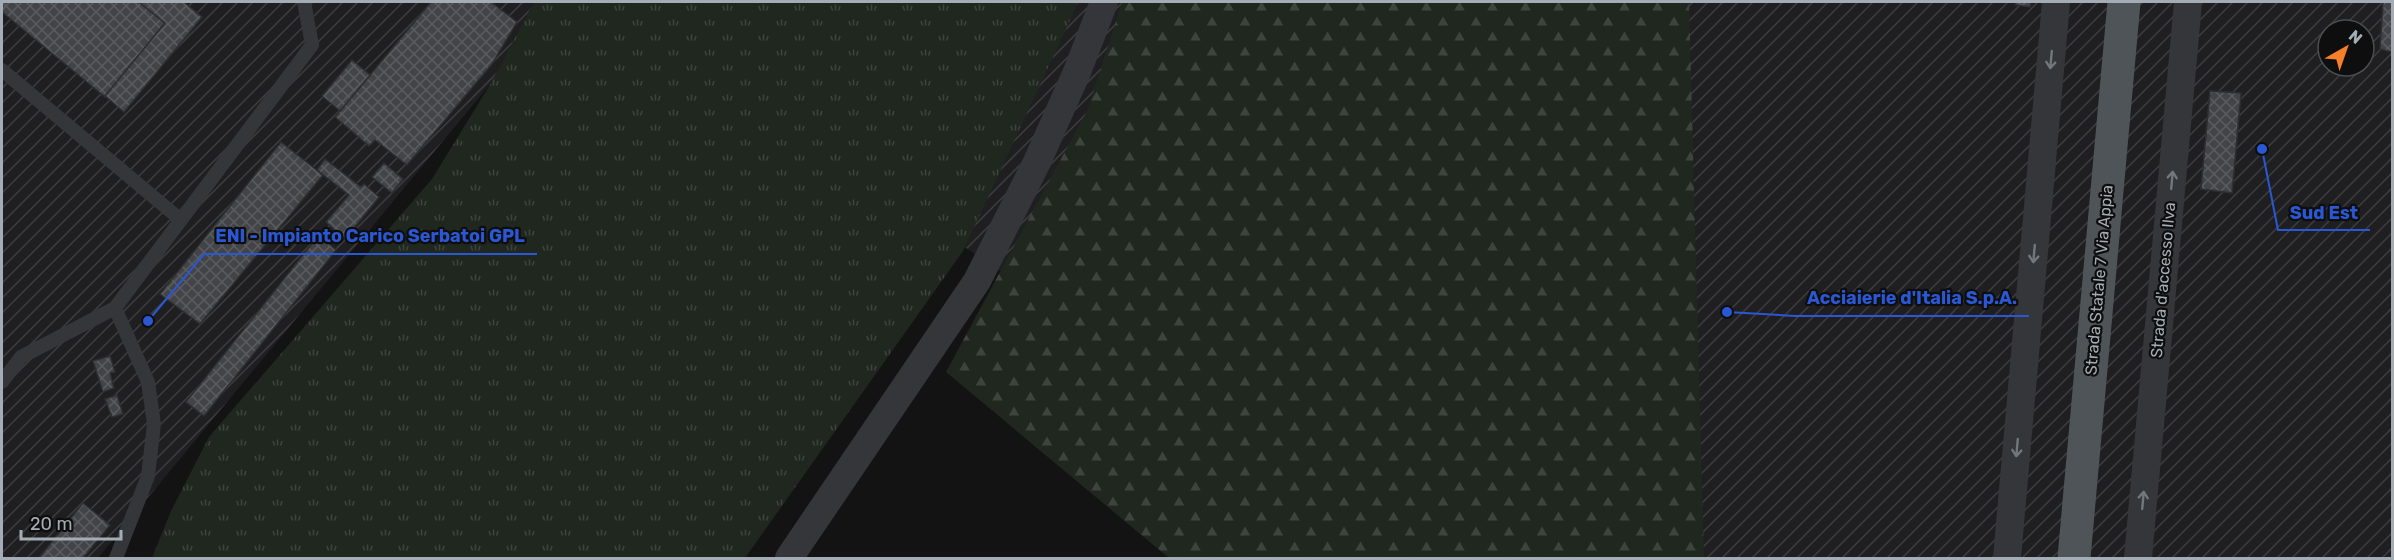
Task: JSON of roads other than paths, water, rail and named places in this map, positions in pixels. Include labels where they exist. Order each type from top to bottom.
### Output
[{"type":"main road","name":"Strada Statale 7 Via Appia","points":[[2074,558],[2124,2]]},
{"type":"street","points":[[789,558],[977,281],[1038,162],[1104,2]]},
{"type":"street","points":[[2007,558],[2056,2]]},
{"type":"street","name":"Strada d'accesso Ilva","points":[[2138,558],[2188,2]]},
{"type":"lane","points":[[2,382],[21,357],[115,308],[312,45],[304,2]]},
{"type":"lane","points":[[2,70],[181,220]]},
{"type":"lane","points":[[115,308],[148,382],[154,424],[148,476],[116,558]]},
{"type":"place","name":"Sud Est","points":[[2262,149]]},
{"type":"place","name":"Acciaierie d'Italia S.p.A.","points":[[1727,312]]},
{"type":"place","name":"ENI - Impianto Carico Serbatoi GPL","points":[[148,321]]}]
